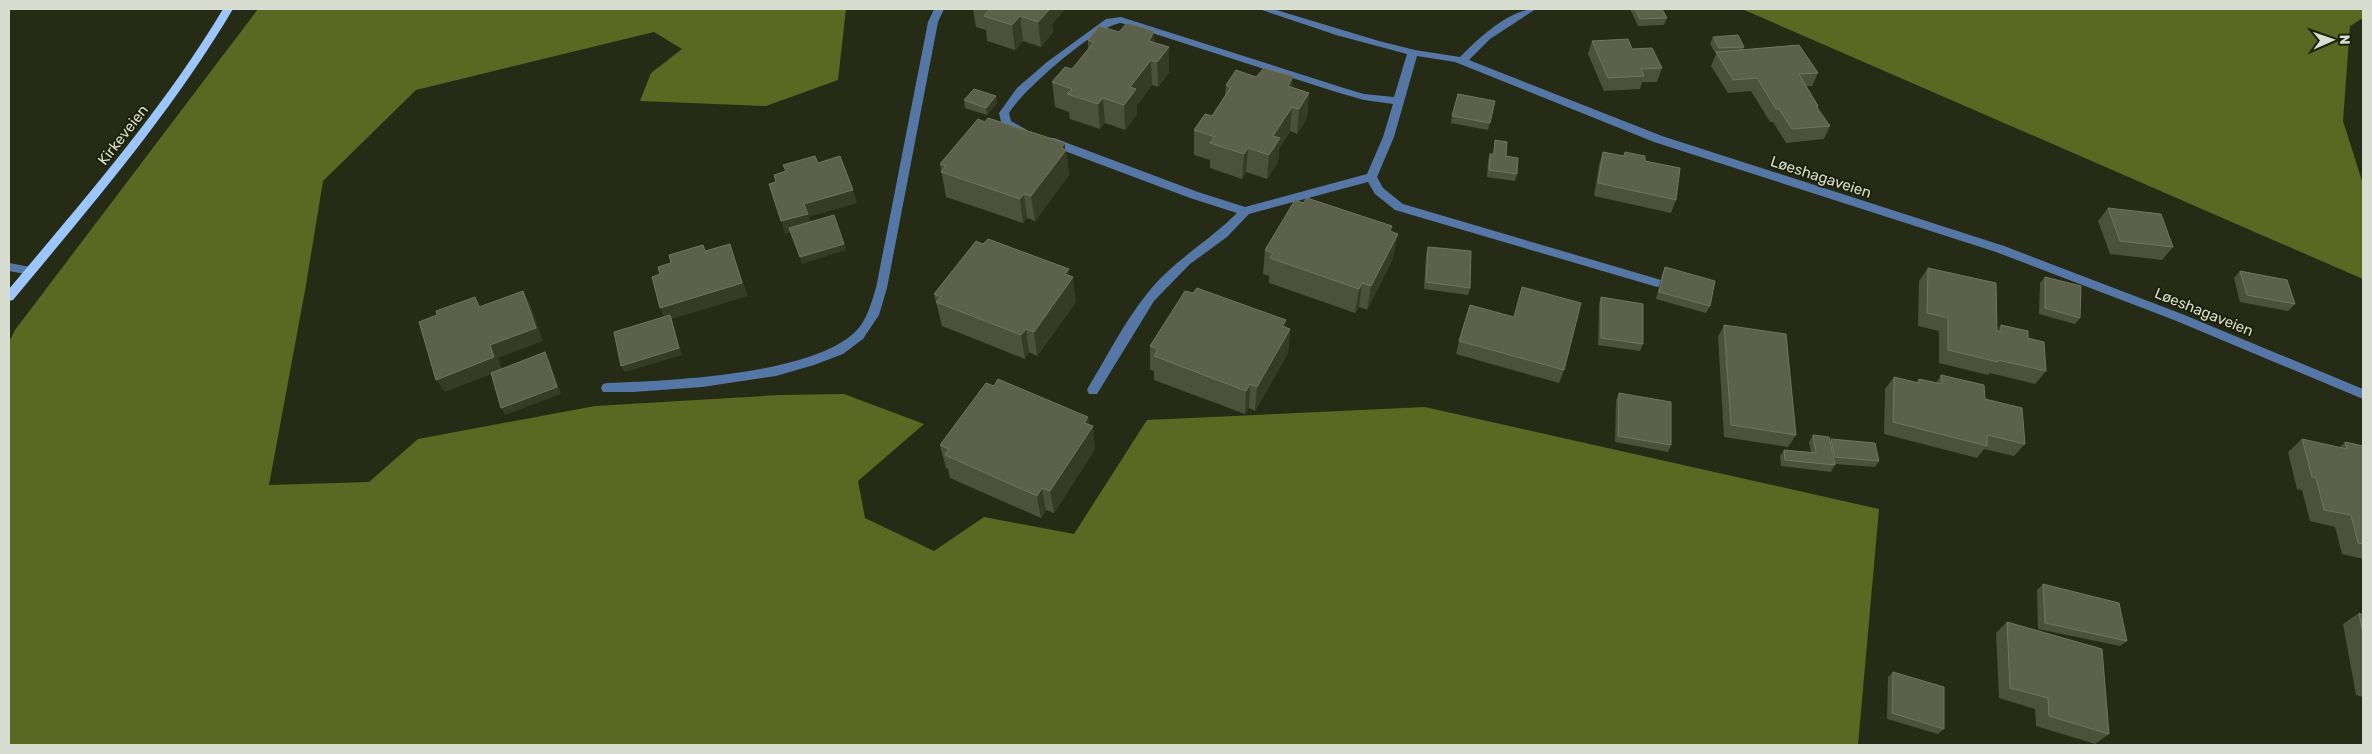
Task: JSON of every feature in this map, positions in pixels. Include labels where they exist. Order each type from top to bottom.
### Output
[{"type":"main road","name":"Kirkeveien","points":[[9,298],[138,143],[178,88],[228,9]]},
{"type":"street","points":[[607,388],[654,387],[753,375],[788,368],[816,360],[842,349],[859,336],[870,322],[879,295],[908,162],[934,22],[939,9]]},
{"type":"street","name":"Løeshagaveien","points":[[1264,9],[1374,44],[1462,60],[1475,67],[1658,139],[1820,193],[2000,249],[2178,317],[2363,394]]},
{"type":"street","points":[[1462,60],[1486,37],[1531,9]]},
{"type":"street","points":[[1245,211],[1176,189],[1006,123],[1005,109],[1038,74],[1108,21],[1120,20],[1356,94],[1398,102]]},
{"type":"street","points":[[1093,390],[1150,298],[1186,261],[1223,234],[1245,211],[1371,177],[1382,156],[1398,102],[1405,69],[1413,52]]},
{"type":"street","points":[[1371,177],[1379,191],[1399,206],[1465,228],[1657,283]]},
{"type":"street","points":[[9,267],[31,271]]},
{"type":"green space","points":[[258,9],[846,9],[838,80],[766,106],[640,101],[651,73],[682,49],[654,32],[416,90],[323,181],[269,485],[369,482],[418,439],[595,406],[779,395],[844,394],[924,424],[858,481],[865,518],[934,551],[984,517],[1074,534],[1147,420],[1425,407],[1879,509],[1858,745],[9,745],[9,342],[15,330]]},
{"type":"green space","points":[[1742,9],[2363,9],[2363,18],[2350,26],[2343,121],[2363,184],[2363,279]]},
{"type":"building","points":[[990,9],[1050,9],[1038,22],[1020,16],[1012,25],[984,16]]},
{"type":"building","points":[[1635,9],[1662,9],[1667,18],[1640,19]]},
{"type":"building","points":[[1127,23],[1154,31],[1149,41],[1169,47],[1157,62],[1151,60],[1130,87],[1136,89],[1124,105],[1103,98],[1098,104],[1067,94],[1072,89],[1052,82],[1065,67],[1072,69],[1094,42],[1088,40],[1099,26],[1119,32]]},
{"type":"building","points":[[1738,35],[1744,47],[1719,48],[1713,37]]},
{"type":"building","points":[[1628,39],[1632,49],[1652,48],[1662,68],[1641,69],[1644,76],[1608,78],[1592,41]]},
{"type":"building","points":[[1799,45],[1818,73],[1799,74],[1818,106],[1816,106],[1830,126],[1792,129],[1779,109],[1776,109],[1757,78],[1733,80],[1716,52]]},
{"type":"building","points":[[1264,68],[1293,76],[1288,86],[1309,93],[1299,109],[1292,107],[1273,136],[1280,138],[1269,155],[1248,148],[1244,154],[1210,143],[1215,137],[1194,130],[1205,114],[1212,116],[1231,87],[1226,85],[1236,70],[1256,77]]},
{"type":"building","points":[[974,89],[996,96],[986,108],[964,100]]},
{"type":"building","points":[[1458,94],[1495,101],[1490,123],[1452,116]]},
{"type":"building","points":[[988,118],[1065,143],[1061,148],[1066,150],[1031,196],[1024,194],[1020,199],[941,172],[946,166],[940,164],[978,119],[985,122]]},
{"type":"building","points":[[1495,140],[1507,142],[1506,156],[1518,158],[1517,174],[1489,170],[1490,154],[1494,154]]},
{"type":"building","points":[[1603,152],[1624,156],[1625,152],[1645,156],[1645,161],[1680,168],[1676,200],[1598,183]]},
{"type":"building","points":[[815,156],[818,163],[840,156],[853,190],[804,204],[808,214],[781,221],[769,184],[776,182],[774,175],[786,171],[783,165]]},
{"type":"building","points":[[1307,198],[1392,226],[1390,231],[1398,234],[1371,286],[1362,283],[1359,289],[1270,258],[1273,253],[1265,250],[1295,200],[1303,203]]},
{"type":"building","points":[[2108,208],[2161,214],[2173,247],[2120,241]]},
{"type":"building","points":[[834,215],[844,244],[800,257],[789,228]]},
{"type":"building","points":[[988,239],[1069,269],[1065,274],[1073,277],[1034,332],[1026,329],[1021,335],[936,302],[941,297],[934,294],[976,241],[983,244]]},
{"type":"building","points":[[730,244],[742,283],[660,308],[652,277],[660,274],[658,267],[671,263],[669,255],[703,245],[705,251]]},
{"type":"building","points":[[1428,247],[1471,251],[1470,288],[1426,282]]},
{"type":"building","points":[[1665,267],[1715,281],[1710,306],[1659,292]]},
{"type":"building","points":[[1928,268],[1996,283],[1997,331],[2001,332],[2001,325],[2028,331],[2028,338],[2044,342],[2046,371],[1948,350],[1948,318],[1927,313]]},
{"type":"building","points":[[2240,271],[2287,280],[2295,304],[2247,295]]},
{"type":"building","points":[[2045,277],[2081,286],[2080,318],[2045,308]]},
{"type":"building","points":[[1522,287],[1581,303],[1564,370],[1459,341],[1470,305],[1514,317]]},
{"type":"building","points":[[1197,288],[1286,320],[1282,326],[1290,329],[1257,387],[1250,384],[1246,391],[1154,356],[1158,349],[1150,346],[1185,291],[1193,293]]},
{"type":"building","points":[[523,291],[536,328],[490,345],[494,357],[436,380],[419,322],[437,315],[436,311],[475,297],[479,307]]},
{"type":"building","points":[[1601,297],[1643,304],[1643,344],[1601,338]]},
{"type":"building","points":[[670,315],[679,348],[621,366],[614,332]]},
{"type":"building","points":[[1724,325],[1786,334],[1796,435],[1731,425]]},
{"type":"building","points":[[545,352],[557,387],[501,408],[491,373]]},
{"type":"building","points":[[1941,375],[1984,385],[1985,399],[2022,408],[2025,444],[1987,435],[1987,446],[1893,422],[1894,377],[1919,383],[1919,379],[1942,384]]},
{"type":"building","points":[[998,379],[1088,417],[1084,423],[1093,426],[1050,491],[1042,488],[1037,496],[945,455],[949,449],[940,445],[986,383],[994,386]]},
{"type":"building","points":[[1619,393],[1671,402],[1671,445],[1618,436]]},
{"type":"building","points":[[1813,435],[1829,437],[1835,465],[1785,460],[1784,450],[1816,453]]},
{"type":"building","points":[[1831,439],[1875,443],[1879,461],[1835,457]]},
{"type":"building","points":[[2302,439],[2347,449],[2345,442],[2363,446],[2363,544],[2358,543],[2351,515],[2324,510],[2316,478],[2312,477]]},
{"type":"building","points":[[2043,584],[2119,603],[2127,641],[2045,623]]},
{"type":"building","points":[[2359,613],[2363,615],[2363,634]]},
{"type":"building","points":[[2007,622],[2102,649],[2109,734],[2049,716],[2048,698],[2010,688]]},
{"type":"building","points":[[1893,672],[1944,687],[1944,729],[1892,713]]}]
